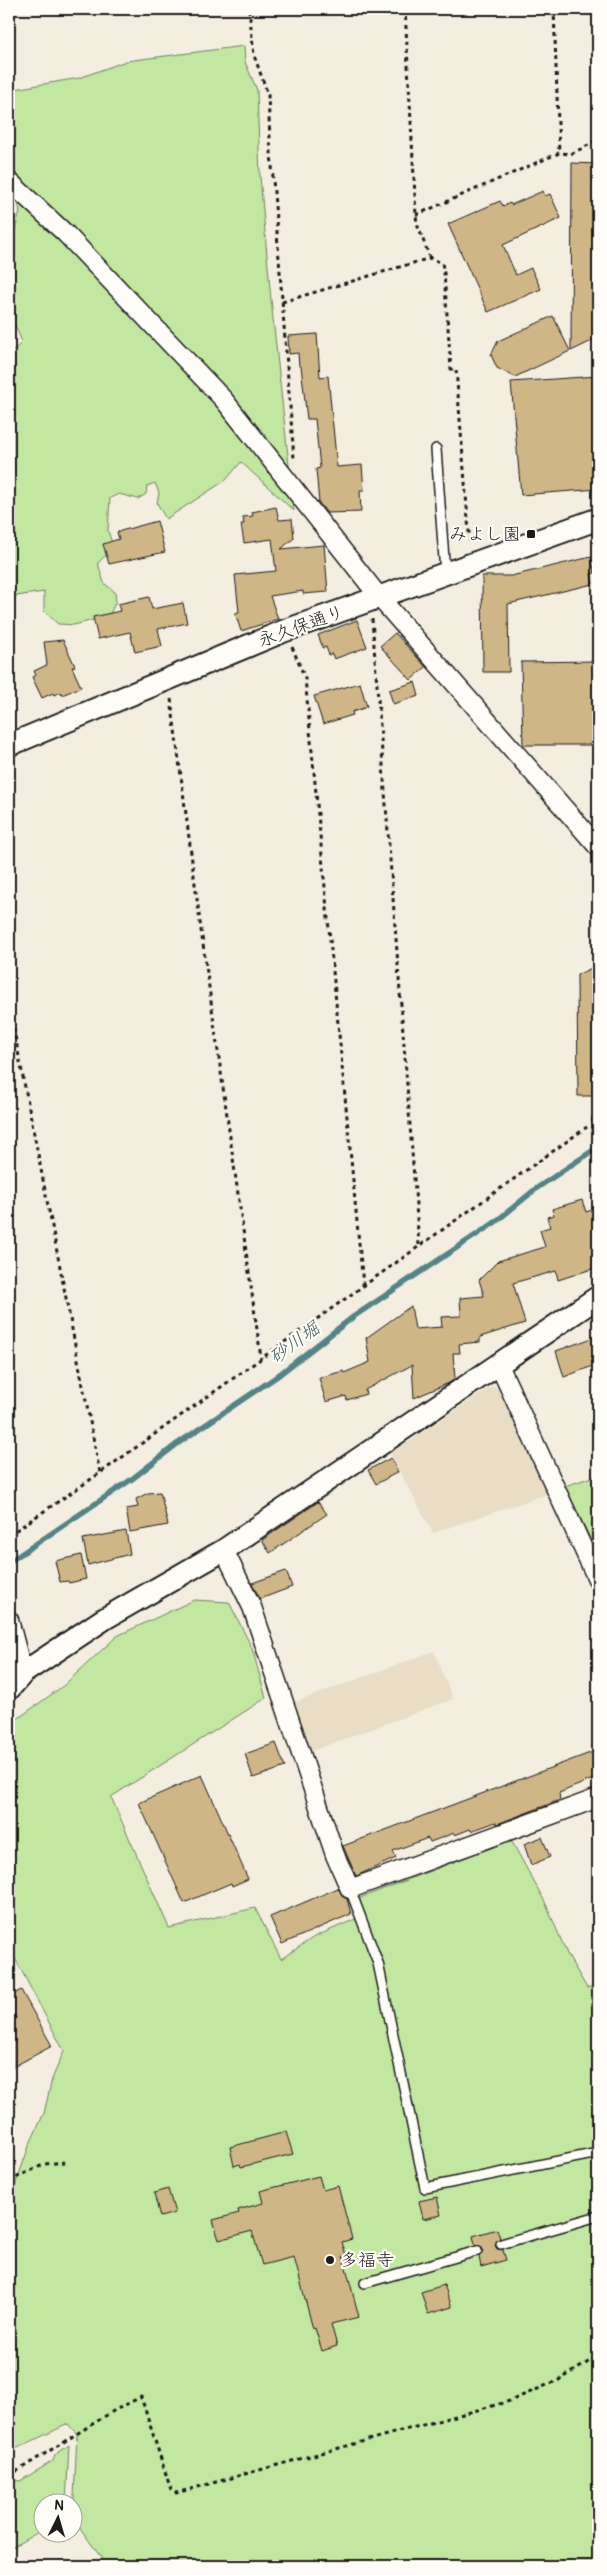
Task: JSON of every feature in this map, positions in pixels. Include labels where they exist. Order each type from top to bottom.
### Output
[{"type":"street","points":[[9,181],[66,234],[224,400],[296,492],[375,600],[598,847]]},
{"type":"street","name":"永久保通り","points":[[9,744],[284,631],[598,519]]},
{"type":"street","points":[[9,1689],[23,1673],[104,1619],[224,1550],[598,1298]]},
{"type":"street","points":[[499,1364],[598,1581]]},
{"type":"street","points":[[224,1550],[252,1607],[335,1855],[350,1889],[598,1798]]},
{"type":"street","points":[[9,1620],[23,1673]]},
{"type":"lane","points":[[436,449],[445,575]]},
{"type":"lane","points":[[350,1889],[378,1963],[425,2188],[598,2153]]},
{"type":"lane","points":[[501,2244],[598,2216]]},
{"type":"lane","points":[[365,2283],[477,2250]]},
{"type":"path","points":[[249,9],[254,55],[268,95],[270,115],[270,139],[296,492]]},
{"type":"path","points":[[405,9],[416,215],[417,224],[430,258]]},
{"type":"path","points":[[554,9],[559,153]]},
{"type":"path","points":[[416,215],[559,153],[571,154],[598,140]]},
{"type":"path","points":[[282,302],[430,258],[442,263],[451,369],[456,369],[472,565]]},
{"type":"path","points":[[375,600],[419,1245]]},
{"type":"path","points":[[284,631],[305,678],[363,1285]]},
{"type":"path","points":[[164,680],[170,691],[200,930],[262,1358]]},
{"type":"path","points":[[9,1005],[100,1473]]},
{"type":"path","points":[[9,1535],[100,1473],[598,1119]]},
{"type":"path","points":[[9,2181],[45,2164],[66,2162]]},
{"type":"path","points":[[9,2476],[115,2410],[142,2397],[171,2490],[176,2493],[510,2401],[561,2379],[598,2356]]},
{"type":"shaded area","points":[[492,1386],[504,1389],[550,1493],[433,1533],[390,1454]]},
{"type":"shaded area","points":[[434,1651],[453,1699],[306,1753],[290,1704]]},
{"type":"green space","points":[[244,46],[245,62],[257,90],[260,176],[271,300],[294,511],[241,462],[226,480],[166,519],[157,503],[159,493],[155,483],[147,486],[146,494],[138,499],[119,494],[110,498],[108,531],[112,543],[110,551],[98,563],[104,583],[115,592],[116,601],[109,616],[74,625],[58,624],[44,611],[44,592],[9,597],[9,355],[22,342],[13,320],[9,299],[14,271],[10,247],[20,212],[13,177],[9,173],[9,90],[79,78],[126,61]]},
{"type":"green space","points":[[598,1475],[598,1555],[565,1486]]},
{"type":"green space","points":[[194,1600],[229,1602],[252,1648],[266,1698],[111,1797],[169,1928],[255,1908],[281,1959],[314,1937],[358,1918],[360,1898],[511,1840],[545,1902],[568,1956],[587,1988],[598,1985],[598,2566],[107,2566],[82,2531],[82,2492],[74,2492],[77,2434],[68,2424],[9,2452],[9,2186],[15,2186],[29,2146],[44,2113],[52,2079],[64,2051],[9,1947],[9,1725],[63,1686],[117,1636]]},
{"type":"green space","points":[[69,2445],[67,2492],[32,2492],[32,2536],[9,2549],[9,2483],[15,2480],[20,2481],[53,2461],[55,2455]]},
{"type":"building","points":[[572,163],[598,164],[598,338],[571,351]]},
{"type":"building","points":[[543,191],[545,196],[550,194],[561,218],[503,245],[516,275],[531,268],[541,289],[488,312],[448,224],[500,201],[503,206],[510,203],[511,205]]},
{"type":"building","points":[[553,316],[570,351],[515,377],[497,368],[491,355],[498,341]]},
{"type":"building","points":[[317,334],[320,377],[328,376],[337,467],[362,465],[364,490],[360,490],[361,512],[327,513],[319,503],[316,469],[320,468],[315,419],[307,419],[301,366],[299,366],[298,353],[289,354],[288,336]]},
{"type":"building","points":[[598,376],[598,489],[521,495],[511,382]]},
{"type":"building","points":[[276,507],[279,520],[292,519],[294,538],[281,549],[324,545],[328,592],[303,594],[303,591],[270,596],[278,619],[241,631],[235,613],[239,612],[235,575],[276,571],[272,539],[244,543],[241,524],[244,524],[243,517],[253,516],[252,512]]},
{"type":"building","points":[[157,521],[165,552],[109,564],[103,544],[119,539],[117,532]]},
{"type":"building","points":[[591,557],[595,573],[591,574],[593,584],[508,604],[509,672],[483,672],[482,576],[511,576]]},
{"type":"building","points":[[149,597],[152,609],[183,603],[187,623],[158,629],[162,646],[135,652],[130,632],[98,639],[93,617],[120,611],[118,604]]},
{"type":"building","points":[[357,620],[367,647],[334,659],[332,654],[329,655],[326,647],[323,648],[318,635]]},
{"type":"building","points":[[395,633],[426,667],[411,680],[380,646]]},
{"type":"building","points":[[63,640],[75,666],[72,667],[81,687],[62,695],[61,692],[54,695],[53,693],[42,698],[32,677],[36,675],[34,671],[47,665],[44,642]]},
{"type":"building","points":[[598,661],[598,745],[523,745],[521,662]]},
{"type":"building","points":[[415,682],[419,696],[393,704],[389,690]]},
{"type":"building","points":[[360,683],[367,707],[352,712],[353,715],[323,724],[314,696]]},
{"type":"building","points":[[598,965],[598,1096],[578,1096],[577,975]]},
{"type":"building","points":[[582,1200],[586,1212],[598,1208],[598,1267],[558,1280],[556,1271],[513,1283],[525,1323],[480,1337],[480,1342],[459,1344],[460,1353],[453,1353],[455,1379],[449,1383],[414,1398],[412,1365],[365,1390],[366,1394],[347,1400],[346,1396],[326,1402],[319,1378],[343,1371],[344,1373],[370,1362],[366,1338],[411,1306],[415,1329],[442,1327],[441,1317],[461,1316],[460,1298],[484,1296],[479,1280],[498,1261],[545,1247],[540,1230],[550,1227],[547,1217],[554,1215],[552,1209]]},
{"type":"building","points":[[595,1337],[598,1348],[598,1364],[564,1377],[556,1351]]},
{"type":"building","points":[[391,1458],[398,1472],[376,1484],[368,1470]]},
{"type":"building","points":[[160,1492],[168,1525],[130,1532],[126,1509],[138,1507],[136,1499],[148,1493]]},
{"type":"building","points":[[318,1502],[327,1514],[270,1553],[262,1540]]},
{"type":"building","points":[[126,1531],[130,1554],[88,1565],[83,1539]]},
{"type":"building","points":[[81,1555],[86,1579],[69,1583],[68,1581],[60,1582],[55,1561]]},
{"type":"building","points":[[286,1571],[292,1587],[260,1599],[252,1583]]},
{"type":"building","points":[[276,1743],[285,1767],[253,1778],[245,1754]]},
{"type":"building","points":[[598,1750],[598,1777],[559,1793],[560,1800],[497,1824],[496,1822],[455,1835],[454,1833],[430,1842],[428,1838],[393,1851],[396,1858],[356,1876],[343,1846]]},
{"type":"building","points":[[202,1775],[248,1879],[232,1886],[231,1883],[184,1903],[139,1803]]},
{"type":"building","points":[[542,1837],[550,1857],[531,1865],[524,1844]]},
{"type":"building","points":[[338,1888],[343,1897],[347,1899],[351,1914],[282,1944],[270,1917]]},
{"type":"building","points":[[21,1990],[52,2046],[9,2069],[9,2022],[16,2018],[9,2005],[9,1997]]},
{"type":"building","points":[[286,2132],[293,2154],[241,2167],[240,2164],[234,2166],[230,2147]]},
{"type":"building","name":"多福寺","points":[[319,2176],[323,2190],[338,2186],[352,2239],[342,2242],[346,2255],[343,2256],[359,2317],[331,2324],[337,2346],[322,2351],[315,2328],[313,2329],[294,2257],[262,2265],[252,2231],[219,2240],[213,2220],[239,2213],[238,2210],[263,2203],[260,2191]]},
{"type":"building","points":[[168,2189],[175,2213],[160,2217],[154,2193]]},
{"type":"building","points":[[437,2197],[441,2215],[423,2219],[419,2201]]},
{"type":"building","points":[[497,2229],[500,2238],[495,2245],[497,2249],[503,2250],[506,2260],[481,2267],[479,2257],[483,2250],[481,2246],[475,2245],[473,2236]]},
{"type":"building","points":[[444,2285],[452,2307],[428,2314],[421,2292]]},
{"type":"waterway","name":"砂川堀","points":[[9,1562],[132,1479],[177,1444],[276,1377],[353,1317],[494,1223],[537,1188],[598,1147]]},
{"type":"place","name":"みよし園","points":[[531,534]]},
{"type":"place","name":"多福寺","points":[[330,2260]]}]
